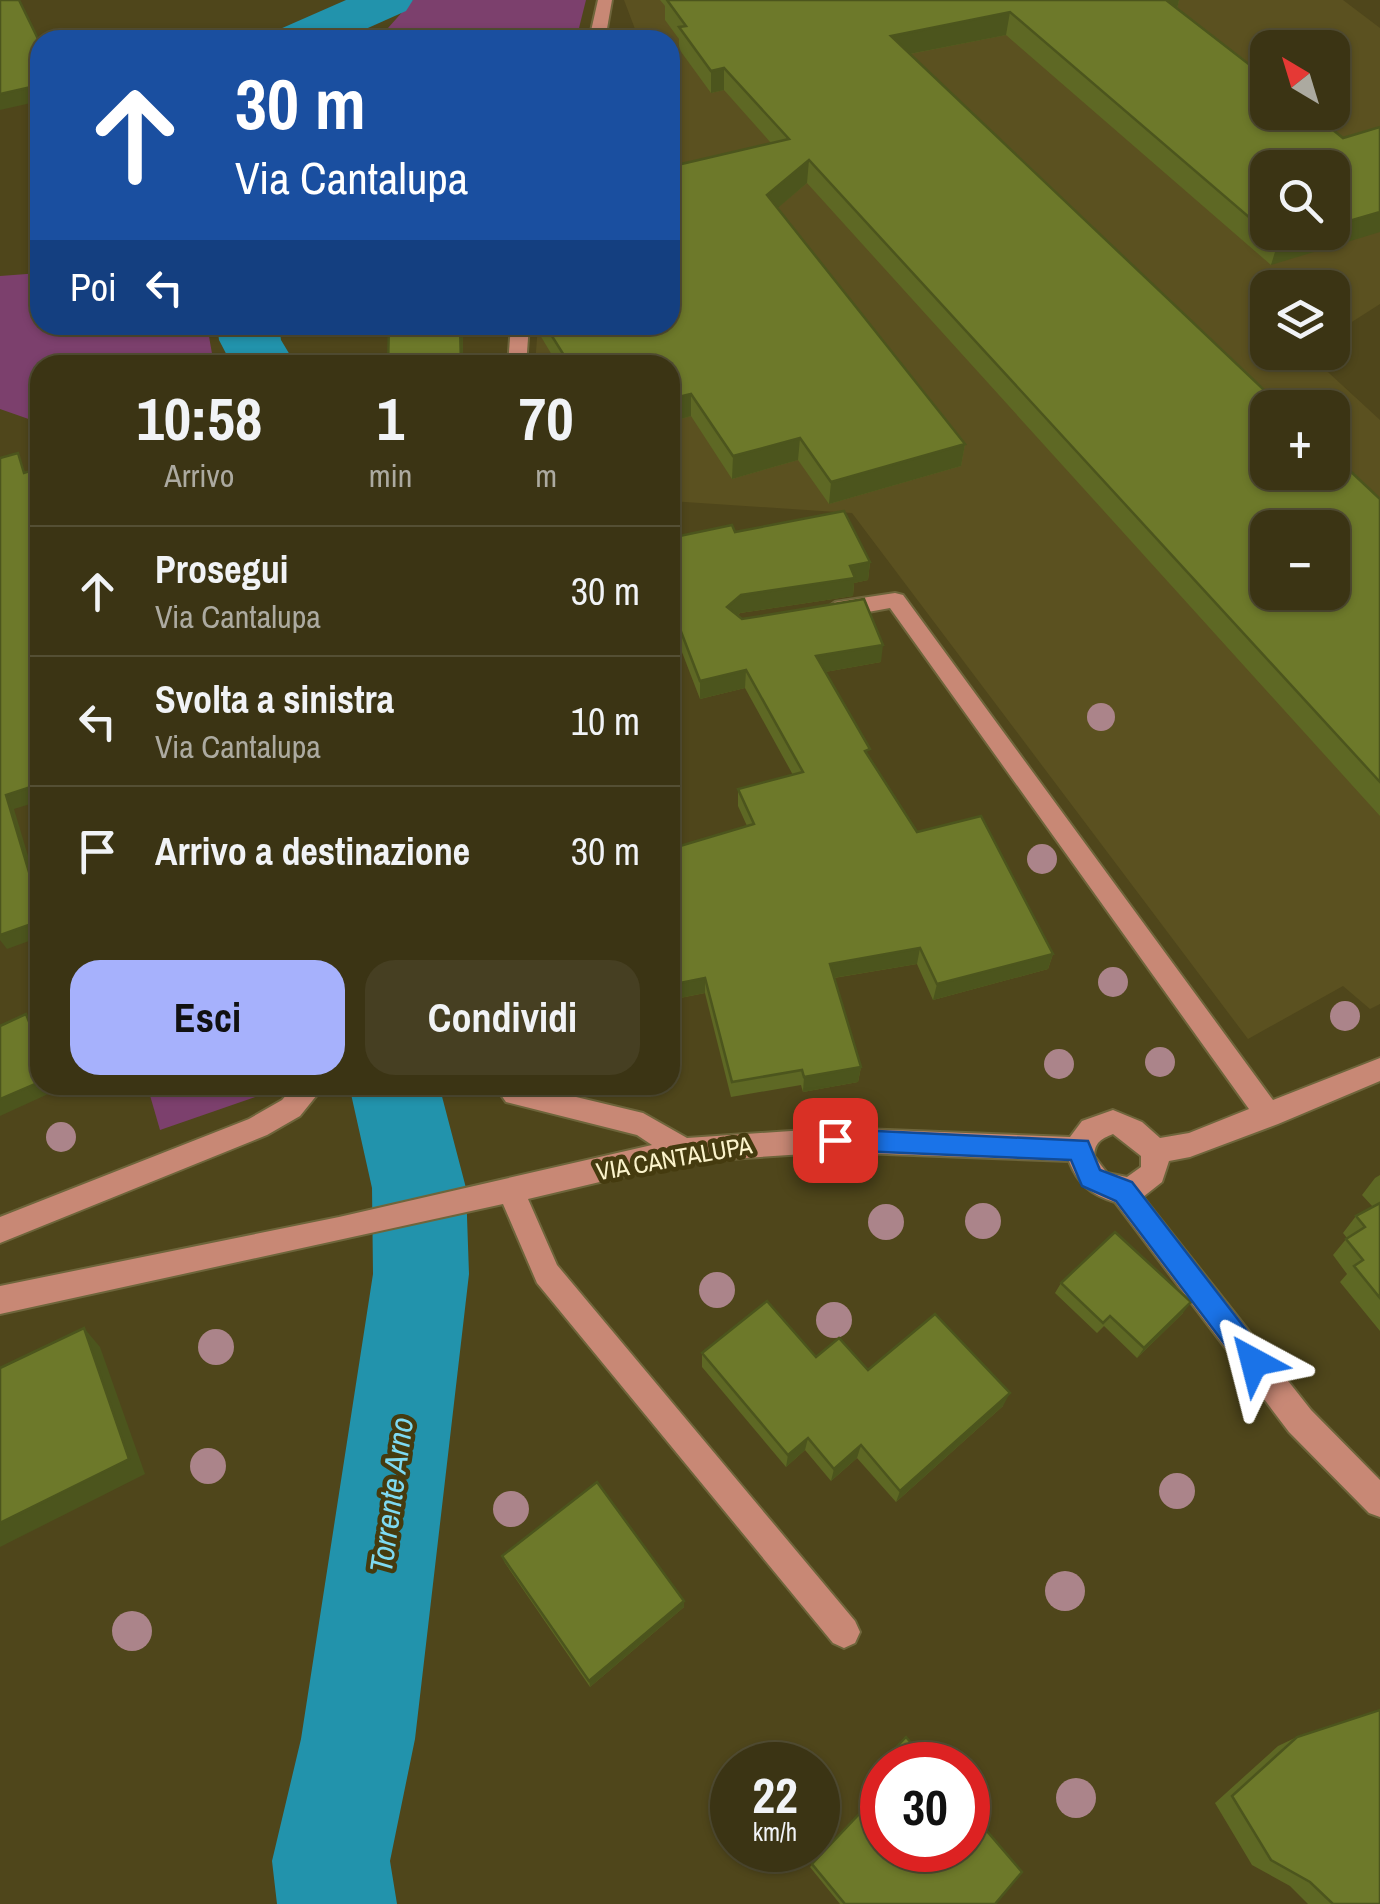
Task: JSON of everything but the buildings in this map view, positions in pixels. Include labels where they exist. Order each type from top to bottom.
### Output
[{"type":"street","points":[[599,30],[605,0]]},
{"type":"street","points":[[818,612],[895,600],[1268,1116]]},
{"type":"street","points":[[1154,1151],[1190,1145],[1380,1069]]},
{"type":"street","points":[[0,1230],[258,1126],[290,1108],[302,1095]]},
{"type":"street","points":[[519,1095],[643,1125],[684,1150]]},
{"type":"street","points":[[1113,1122],[1130,1126],[1145,1137],[1154,1151],[1155,1166],[1150,1178],[1138,1188],[1123,1190],[1106,1187],[1091,1178],[1079,1149],[1084,1135],[1096,1126],[1113,1122]]},
{"type":"street","name":"VIA CANTALUPA","points":[[0,1300],[339,1230],[684,1150],[835,1140],[1079,1149]]},
{"type":"street","points":[[511,1190],[547,1274],[844,1632]]},
{"type":"street","points":[[1123,1190],[1138,1215],[1300,1420],[1380,1502]]},
{"type":"shaded area","points":[[413,0],[586,0],[578,30],[382,30]]},
{"type":"shaded area","points":[[624,0],[1343,0],[1380,28],[1380,304],[1350,323],[1350,270],[1250,270],[1250,370],[1326,370],[1347,390],[1250,390],[1250,490],[1350,490],[1350,392],[1380,420],[1380,1004],[1370,1009],[1343,986],[1248,1039],[852,513],[680,502],[680,355],[536,355],[537,335],[680,335],[680,30],[635,30]]},
{"type":"shaded area","points":[[30,274],[30,335],[209,335],[212,355],[30,355],[30,420],[0,409],[0,276]]},
{"type":"shaded area","points":[[150,1095],[261,1095],[160,1130]]},
{"type":"waterway","name":"Torrente Arno","points":[[320,30],[388,0]]},
{"type":"waterway","name":"Torrente Arno","points":[[249,335],[258,355]]},
{"type":"waterway","name":"Torrente Arno","points":[[337,1904],[331,1861],[358,1739],[421,1274],[419,1188],[396,1095]]},
{"type":"route","points":[[835,1140],[1079,1149],[1091,1178],[1106,1187],[1123,1190],[1138,1215],[1254,1362]]}]
